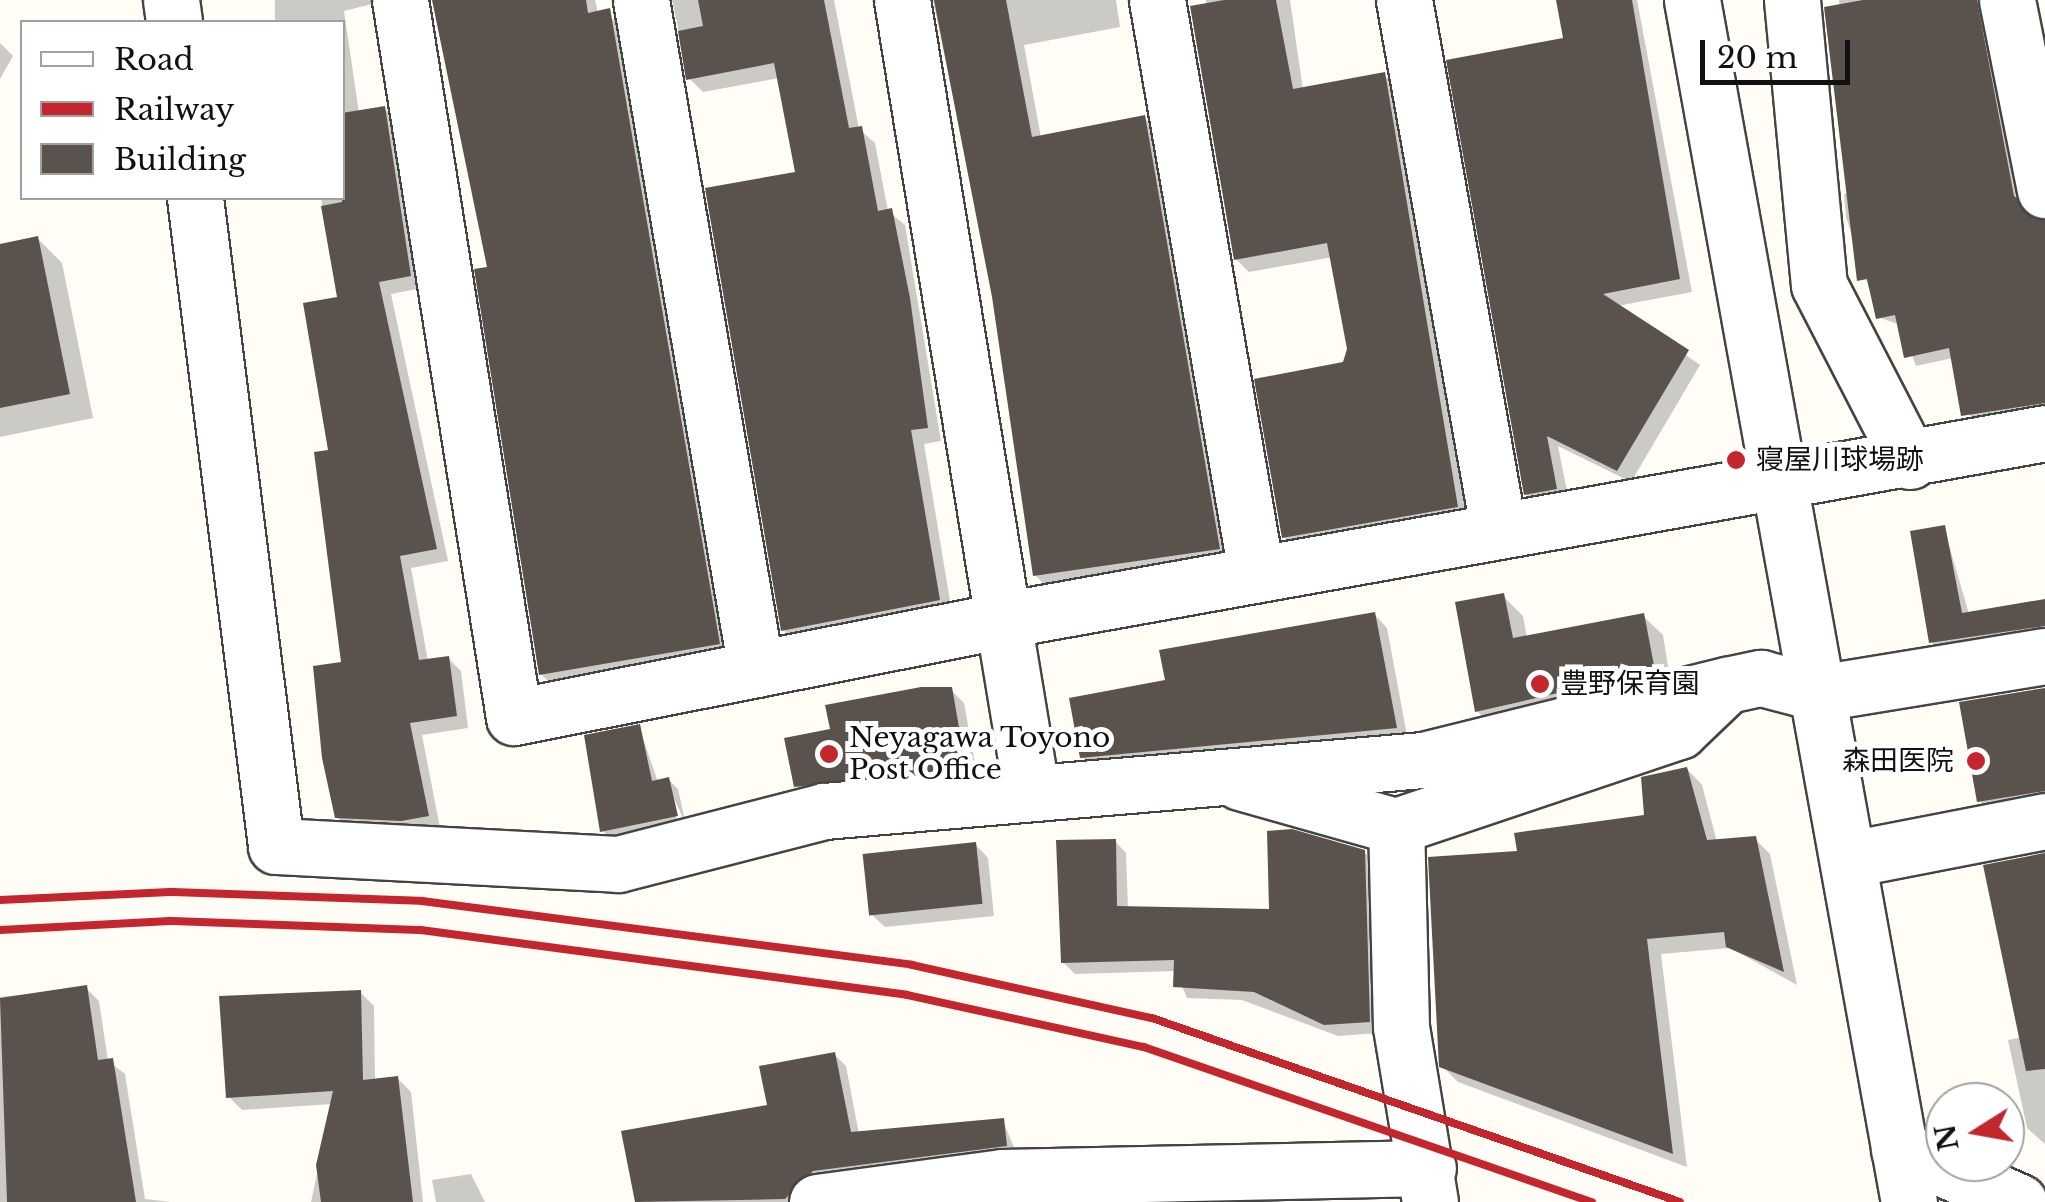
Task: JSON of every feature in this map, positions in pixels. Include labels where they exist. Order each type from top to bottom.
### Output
[{"type":"street","points":[[400,0],[514,717],[1256,572],[1498,528],[1782,485],[2045,433]]},
{"type":"street","points":[[641,0],[756,669]]},
{"type":"street","points":[[902,0],[1031,790]]},
{"type":"street","points":[[1157,0],[1256,572]]},
{"type":"street","points":[[1404,0],[1498,528]]},
{"type":"street","points":[[1692,0],[1850,858],[1909,1202]]},
{"type":"street","points":[[1792,0],[1819,285],[1910,460]]},
{"type":"street","points":[[2007,0],[2045,190]]},
{"type":"street","points":[[195,200],[276,846],[618,864],[824,811],[1031,790],[1226,778],[1296,764],[1423,760],[1761,678],[1819,693],[2045,656]]},
{"type":"street","points":[[1226,778],[1396,826],[1679,731],[1727,685]]},
{"type":"street","points":[[1850,858],[2045,820]]},
{"type":"street","points":[[817,1202],[1002,1178],[1178,1189],[1429,1185],[1401,1026],[1396,826]]},
{"type":"street","points":[[1900,1148],[2019,1202]]},
{"type":"building","points":[[432,0],[586,0],[588,13],[610,8],[720,644],[539,675],[474,269],[487,267]]},
{"type":"building","points":[[698,0],[824,0],[849,128],[862,126],[878,211],[892,208],[910,298],[928,428],[911,430],[940,600],[781,631],[705,188],[795,172],[774,63],[686,80],[678,31],[703,26]]},
{"type":"building","points":[[934,0],[1006,0],[1032,137],[1145,115],[1220,549],[1033,576],[992,297]]},
{"type":"building","points":[[1224,0],[1276,0],[1293,89],[1385,72],[1458,507],[1282,538],[1254,379],[1343,362],[1347,349],[1327,243],[1234,260],[1190,6]]},
{"type":"building","points":[[1556,0],[1632,0],[1680,279],[1603,294],[1689,350],[1617,471],[1547,436],[1557,489],[1524,495],[1446,60],[1563,38]]},
{"type":"building","points":[[1863,0],[1977,0],[2014,196],[2045,220],[2045,403],[1961,416],[1949,348],[1904,358],[1895,315],[1876,319],[1867,279],[1857,281],[1824,7]]},
{"type":"building","points":[[385,106],[411,276],[379,282],[437,549],[400,556],[419,660],[449,656],[457,716],[410,723],[429,816],[401,821],[335,818],[322,758],[313,666],[341,662],[314,452],[328,450],[303,303],[337,297],[321,206],[345,200],[345,113]]},
{"type":"building","points":[[38,236],[70,394],[0,408],[0,244]]},
{"type":"building","points":[[1945,525],[1962,613],[2045,599],[2045,626],[1929,643],[1910,531]]},
{"type":"building","points":[[1504,593],[1513,638],[1644,613],[1655,671],[1475,712],[1455,602]]},
{"type":"building","points":[[1375,612],[1397,728],[1080,758],[1069,698],[1165,680],[1159,650]]},
{"type":"building","points":[[921,687],[952,687],[966,768],[794,787],[784,738],[830,729],[825,705]]},
{"type":"building","points":[[2045,688],[2045,791],[1977,802],[1959,702]]},
{"type":"building","points":[[640,724],[652,781],[669,777],[678,816],[600,832],[584,735]]},
{"type":"building","points":[[1687,767],[1707,840],[1756,836],[1784,972],[1726,947],[1724,932],[1647,939],[1673,1154],[1439,1067],[1428,857],[1517,851],[1514,833],[1644,815],[1641,777]]},
{"type":"building","points":[[1292,829],[1365,850],[1370,1022],[1324,1025],[1254,992],[1173,987],[1174,960],[1061,963],[1056,840],[1116,839],[1117,906],[1269,909],[1267,831]]},
{"type":"building","points":[[976,842],[982,904],[869,916],[863,854]]},
{"type":"building","points":[[2045,853],[2045,1069],[2026,1071],[1983,865]]},
{"type":"building","points":[[87,985],[98,1060],[113,1058],[136,1202],[7,1202],[0,998]]},
{"type":"building","points":[[361,990],[363,1080],[398,1076],[413,1202],[321,1202],[316,1165],[333,1091],[226,1098],[219,996]]},
{"type":"building","points":[[835,1052],[851,1132],[1004,1118],[1007,1146],[813,1171],[785,1199],[635,1202],[621,1131],[767,1105],[759,1066]]},
{"type":"railway","points":[[0,900],[170,892],[422,901],[912,965],[1152,1018],[1680,1202]]},
{"type":"railway","points":[[0,930],[170,921],[421,930],[907,995],[1144,1047],[1592,1202]]},
{"type":"place","name":"寝屋川球場跡","points":[[1736,460]]},
{"type":"place","name":"豊野保育園","points":[[1540,684]]},
{"type":"place","name":"Neyagawa Toyono Post Office","points":[[829,754]]},
{"type":"place","name":"森田医院","points":[[1976,761]]}]
